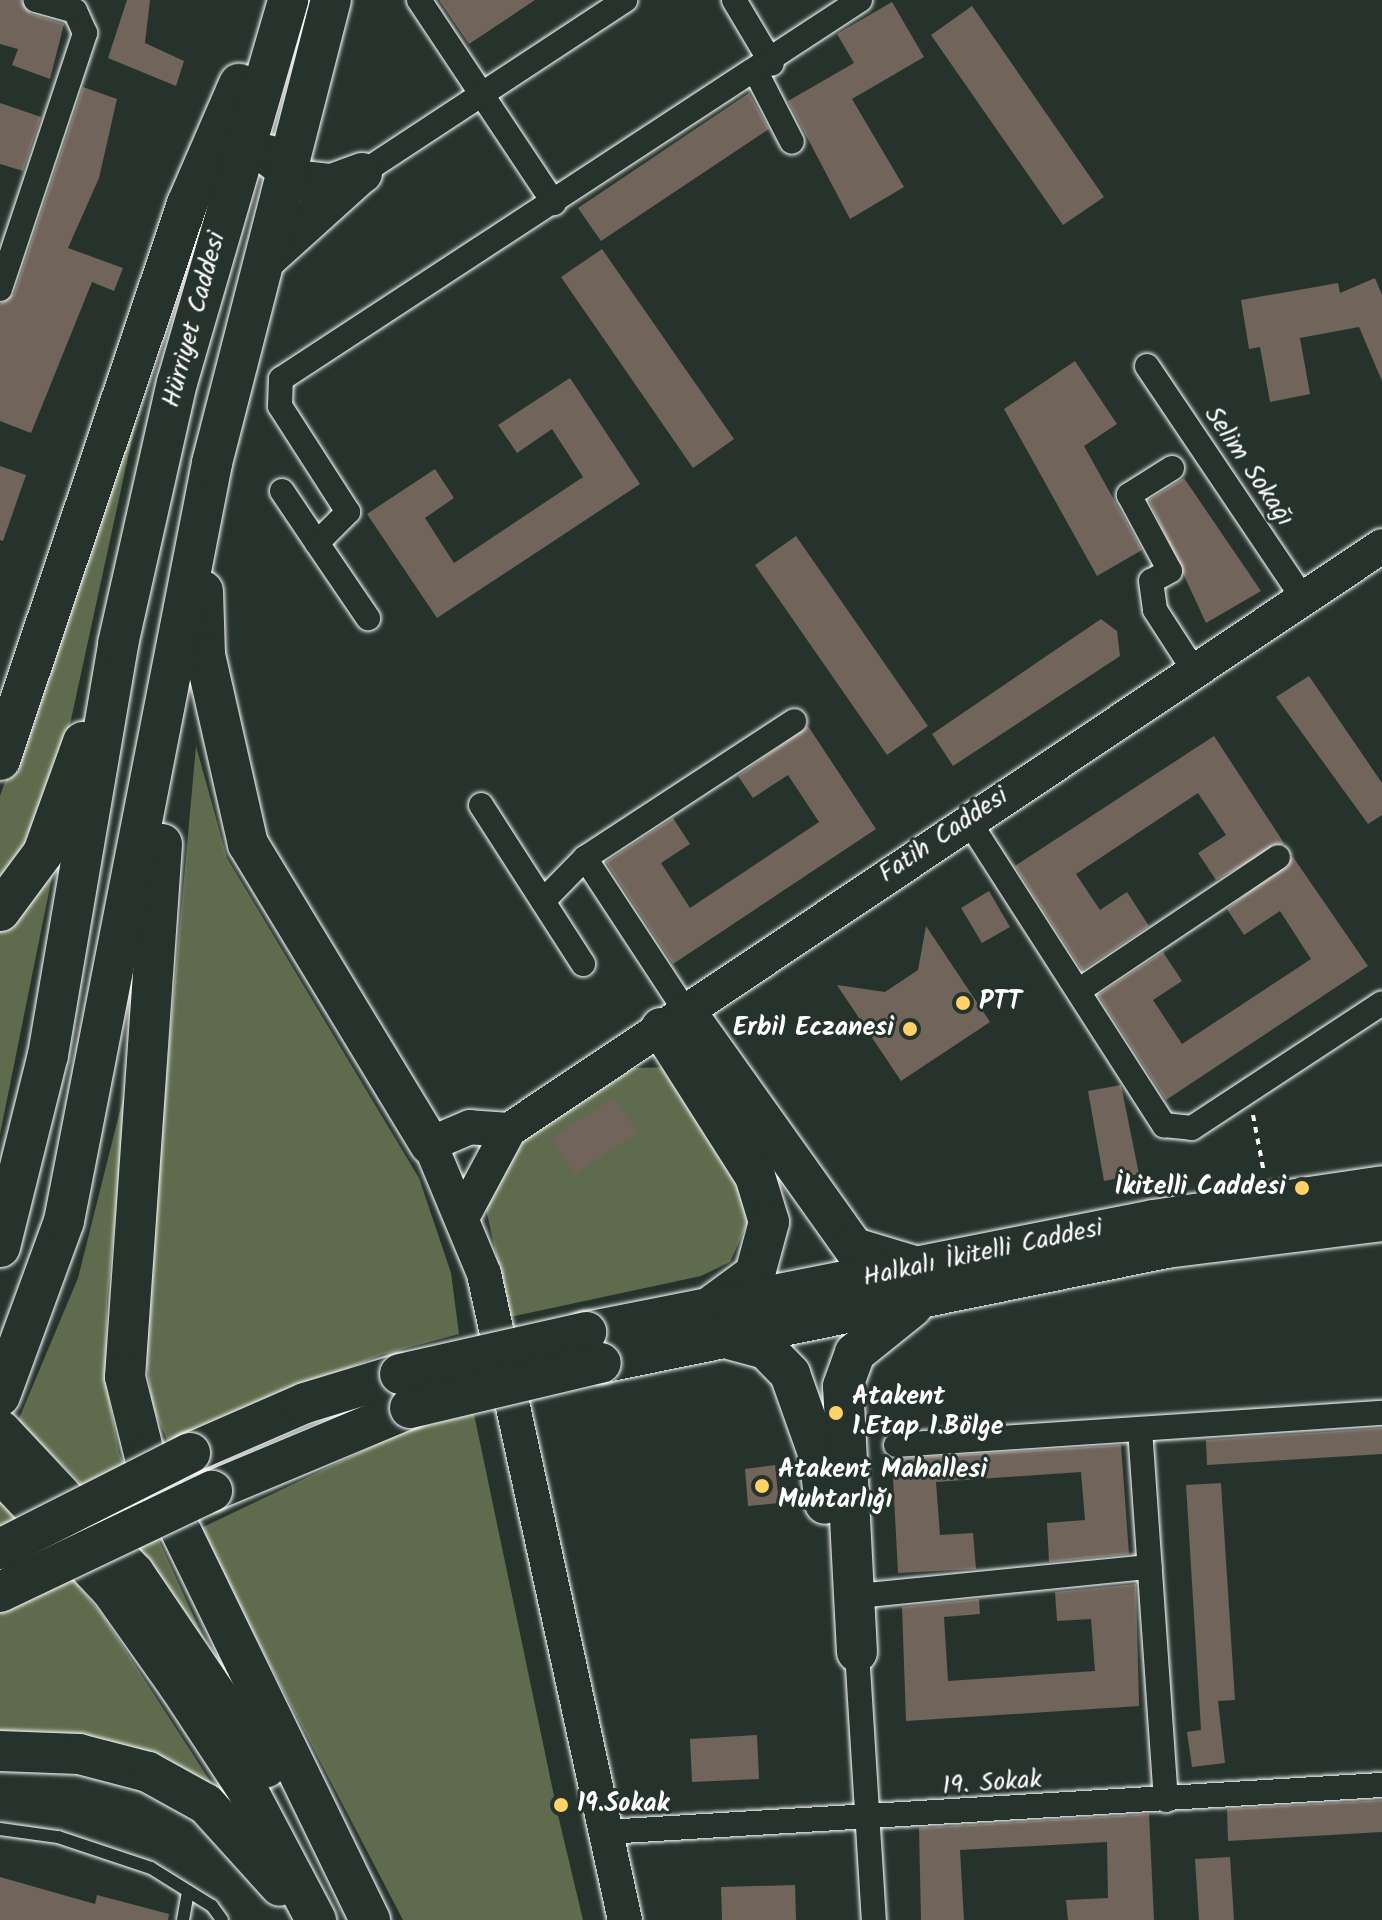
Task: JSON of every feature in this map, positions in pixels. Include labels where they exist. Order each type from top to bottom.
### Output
[{"type":"main road","points":[[0,760],[187,204],[276,0]]},
{"type":"main road","points":[[288,0],[263,112],[263,149],[283,173],[332,184],[362,173]]},
{"type":"main road","name":"Hürriyet Caddesi","points":[[118,644],[177,383],[288,0]]},
{"type":"main road","name":"Hürriyet Caddesi","points":[[201,519],[266,259],[283,173],[331,0]]},
{"type":"main road","points":[[301,108],[318,151],[362,173]]},
{"type":"main road","points":[[266,259],[362,173]]},
{"type":"main road","points":[[0,1396],[64,1221],[201,519]]},
{"type":"main road","points":[[201,519],[205,655],[248,844],[430,1144]]},
{"type":"main road","points":[[0,911],[43,853],[118,644]]},
{"type":"main road","points":[[0,1247],[48,1055],[118,644]]},
{"type":"main road","points":[[174,652],[125,1377],[145,1457],[370,1920]]},
{"type":"main road","points":[[674,1020],[854,1248],[929,1281],[855,1353],[843,1386],[857,1596],[857,1652]]},
{"type":"main road","points":[[674,1020],[755,1176],[769,1222],[755,1274],[716,1322],[766,1349],[790,1374],[804,1403],[857,1652]]},
{"type":"main road","name":"Halkalı İkitelli Caddesi","points":[[405,1391],[716,1322],[929,1281],[1270,1203],[1382,1186]]},
{"type":"main road","name":"Halkalı İkitelli Caddesi","points":[[929,1281],[1382,1221]]},
{"type":"main road","points":[[0,1549],[190,1453],[305,1403],[405,1391]]},
{"type":"main road","points":[[0,1592],[212,1491],[405,1391]]},
{"type":"main road","points":[[0,1430],[19,1476],[112,1591],[248,1791],[316,1920]]},
{"type":"main road","points":[[19,1476],[134,1573],[186,1645],[361,1920]]},
{"type":"main road","points":[[0,1751],[79,1754],[148,1772],[206,1804],[304,1920]]},
{"type":"street","points":[[0,289],[85,33],[77,5],[36,0]]},
{"type":"street","points":[[419,0],[554,203]]},
{"type":"street","points":[[362,173],[625,0]]},
{"type":"street","points":[[734,0],[792,142]]},
{"type":"street","points":[[317,543],[348,512],[280,406],[281,379],[764,69],[860,0]]},
{"type":"street","name":"Selim Sokağı","points":[[1147,366],[1303,598]]},
{"type":"street","points":[[1172,468],[1129,495],[1170,571],[1151,581],[1155,610],[1193,669]]},
{"type":"street","points":[[282,491],[368,618]]},
{"type":"street","name":"Fatih Caddesi","points":[[509,1130],[1193,669],[1382,546]]},
{"type":"street","points":[[543,901],[585,858],[794,721]]},
{"type":"street","points":[[481,805],[583,964]]},
{"type":"street","points":[[968,820],[1081,989],[1164,1125],[1192,1128],[1382,1003]]},
{"type":"street","points":[[1081,989],[1278,857]]},
{"type":"street","points":[[585,858],[674,1020]]},
{"type":"street","points":[[464,1214],[509,1130],[470,1127],[430,1144],[464,1214],[484,1274],[625,1920]]},
{"type":"street","points":[[896,1445],[1382,1413]]},
{"type":"street","points":[[1140,1429],[1166,1800]]},
{"type":"street","points":[[857,1596],[1150,1567]]},
{"type":"street","points":[[857,1652],[874,1920]]},
{"type":"street","name":"19. Sokak","points":[[606,1832],[868,1821],[1382,1785]]},
{"type":"lane","points":[[0,1829],[58,1837],[151,1868],[188,1891],[222,1920]]},
{"type":"lane","points":[[183,1920],[188,1891]]},
{"type":"path","points":[[1240,1096],[1254,1117],[1270,1203]]},
{"type":"green space","points":[[145,379],[67,738],[34,835],[0,888],[0,796]]},
{"type":"green space","points":[[196,746],[227,858],[419,1178],[451,1273],[459,1334],[381,1355],[168,1442],[152,1405],[143,1334]]},
{"type":"green space","points":[[56,857],[0,1134],[0,928]]},
{"type":"green space","points":[[671,1067],[749,1197],[747,1224],[730,1262],[701,1276],[510,1317],[486,1209],[513,1146],[634,1068]]},
{"type":"green space","points":[[130,1071],[107,1300],[106,1382],[119,1453],[205,1641],[82,1485],[18,1421],[78,1278]]},
{"type":"green space","points":[[474,1414],[583,1920],[403,1920],[199,1529],[407,1430]]},
{"type":"green space","points":[[0,1491],[102,1614],[223,1801],[0,1737]]},
{"type":"building","points":[[0,0],[21,0],[31,14],[64,24],[50,79],[12,65],[18,49],[0,44]]},
{"type":"building","points":[[127,0],[150,0],[145,43],[184,61],[176,86],[108,58]]},
{"type":"building","points":[[439,0],[535,0],[469,44]]},
{"type":"building","points":[[892,2],[924,57],[852,99],[904,187],[850,219],[788,101],[854,63],[837,34]]},
{"type":"building","points":[[972,6],[1104,197],[1063,225],[931,35]]},
{"type":"building","points":[[83,87],[117,99],[99,178],[68,248],[123,268],[114,291],[92,282],[31,433],[0,421],[0,304],[14,294]]},
{"type":"building","points":[[749,93],[769,129],[601,241],[578,208]]},
{"type":"building","points":[[0,103],[41,117],[23,171],[0,164]]},
{"type":"building","points":[[602,249],[734,439],[693,468],[561,277]]},
{"type":"building","points":[[1375,278],[1382,295],[1382,381],[1359,327],[1300,338],[1310,394],[1270,402],[1260,347],[1249,349],[1241,300],[1338,283],[1340,293]]},
{"type":"building","points":[[1075,361],[1117,424],[1084,446],[1142,550],[1097,576],[1004,409]]},
{"type":"building","points":[[570,378],[640,484],[437,618],[367,514],[435,469],[454,498],[425,518],[454,563],[583,477],[552,429],[517,453],[498,425]]},
{"type":"building","points":[[0,466],[26,475],[3,541],[0,540]]},
{"type":"building","points":[[1184,478],[1261,591],[1206,623],[1149,500]]},
{"type":"building","points":[[796,536],[928,726],[887,755],[755,565]]},
{"type":"building","points":[[1101,619],[1117,631],[1120,656],[953,766],[932,734]]},
{"type":"building","points":[[1309,676],[1382,783],[1382,815],[1368,824],[1276,697]]},
{"type":"building","points":[[808,726],[876,829],[673,964],[606,862],[673,818],[690,844],[661,863],[690,908],[819,822],[788,775],[753,798],[738,776]]},
{"type":"building","points":[[1214,736],[1284,843],[1216,880],[1198,853],[1226,835],[1198,793],[1076,874],[1100,910],[1127,892],[1149,926],[1082,970],[1015,866]]},
{"type":"building","points":[[1293,857],[1368,966],[1166,1100],[1098,995],[1163,952],[1182,981],[1153,1000],[1182,1044],[1311,959],[1280,911],[1244,935],[1227,909]]},
{"type":"building","points":[[989,891],[1010,927],[982,943],[961,908]]},
{"type":"building","points":[[926,926],[990,1022],[901,1081],[837,985],[885,992],[918,970]]},
{"type":"building","points":[[1121,1085],[1139,1174],[1104,1181],[1088,1091]]},
{"type":"building","points":[[614,1097],[638,1133],[575,1174],[551,1138]]},
{"type":"building","points":[[1382,1428],[1382,1454],[1207,1465],[1206,1440]]},
{"type":"building","points":[[1121,1445],[1129,1554],[1049,1562],[1047,1523],[1085,1520],[1081,1472],[936,1482],[940,1535],[973,1533],[976,1569],[898,1573],[892,1459]]},
{"type":"building","name":"Atakent Mahallesi Muhtarlığı","points":[[775,1465],[779,1503],[748,1506],[745,1469]]},
{"type":"building","points":[[1221,1483],[1235,1700],[1218,1701],[1225,1763],[1192,1767],[1187,1732],[1201,1730],[1186,1485]]},
{"type":"building","points":[[1136,1584],[1139,1706],[906,1721],[902,1607],[979,1599],[980,1614],[944,1617],[948,1681],[1095,1671],[1091,1619],[1057,1621],[1055,1592]]},
{"type":"building","points":[[757,1735],[759,1779],[692,1782],[690,1739]]},
{"type":"building","points":[[1382,1800],[1382,1832],[1228,1841],[1227,1809]]},
{"type":"building","points":[[1149,1814],[1154,1920],[1068,1920],[1066,1900],[1108,1898],[1107,1842],[960,1850],[964,1920],[921,1920],[919,1828]]},
{"type":"building","points":[[1230,1857],[1234,1920],[1199,1920],[1195,1859]]},
{"type":"building","points":[[0,1877],[95,1904],[97,1895],[169,1914],[168,1920],[0,1920]]},
{"type":"building","points":[[795,1885],[796,1920],[722,1920],[721,1887]]},
{"type":"place","name":"PTT","points":[[963,1003]]},
{"type":"place","name":"Erbil Eczanesi","points":[[910,1029]]},
{"type":"place","name":"İkitelli Caddesi","points":[[1302,1188]]},
{"type":"place","name":"Atakent 1.Etap 1.Bölge","points":[[836,1413]]},
{"type":"place","name":"Atakent Mahallesi Muhtarlığı","points":[[762,1486]]},
{"type":"place","name":"19.Sokak","points":[[561,1805]]}]
